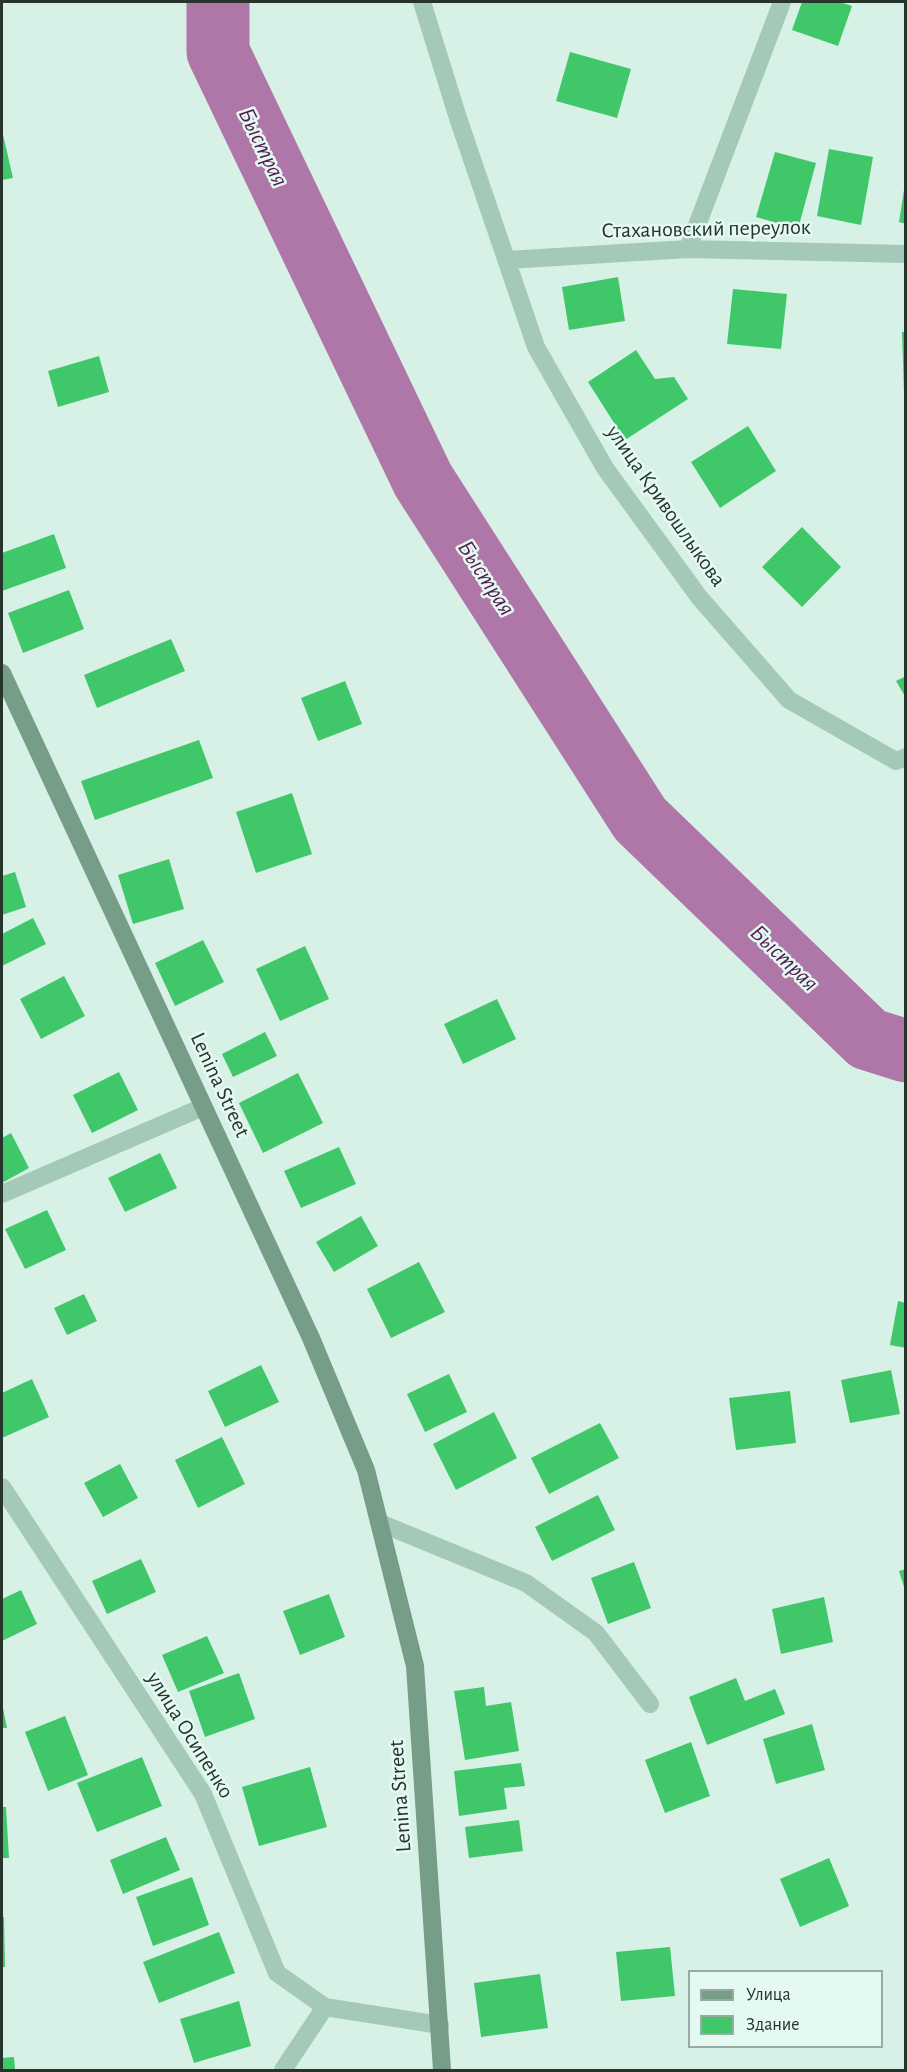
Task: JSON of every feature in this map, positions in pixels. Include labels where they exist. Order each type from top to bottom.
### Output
[{"type":"street","name":"улица Кривошлыкова","points":[[422,2],[458,118],[536,347],[604,468],[699,597],[789,700],[901,759]]},
{"type":"street","points":[[688,249],[782,2]]},
{"type":"street","name":"Стахановский переулок","points":[[507,260],[688,249],[906,254]]},
{"type":"street","name":"Lenina Street","points":[[2,673],[311,1338],[366,1470],[415,1666],[442,2070]]},
{"type":"street","points":[[2,1194],[204,1107]]},
{"type":"street","name":"улица Осипенко","points":[[2,1487],[203,1794],[277,1973],[326,2007],[440,2025]]},
{"type":"street","points":[[380,1523],[526,1583],[596,1633],[650,1704]]},
{"type":"street","points":[[282,2070],[326,2007]]},
{"type":"building","points":[[802,2],[840,2],[852,6],[838,46],[792,30]]},
{"type":"building","points":[[570,52],[631,69],[617,118],[556,101]]},
{"type":"building","points":[[2,130],[13,178],[2,180]]},
{"type":"building","points":[[829,149],[873,157],[861,225],[817,216]]},
{"type":"building","points":[[775,152],[816,163],[798,229],[756,217]]},
{"type":"building","points":[[904,190],[906,190],[906,224],[899,222]]},
{"type":"building","points":[[618,277],[625,321],[569,330],[562,287]]},
{"type":"building","points":[[733,289],[787,294],[781,349],[727,344]]},
{"type":"building","points":[[902,332],[906,332],[906,393],[904,393]]},
{"type":"building","points":[[636,350],[655,379],[674,377],[688,399],[625,440],[588,382]]},
{"type":"building","points":[[99,356],[109,392],[58,407],[48,371]]},
{"type":"building","points":[[748,426],[776,471],[720,508],[691,462]]},
{"type":"building","points":[[802,527],[841,567],[802,607],[762,567]]},
{"type":"building","points":[[54,534],[66,568],[2,591],[2,553]]},
{"type":"building","points":[[69,590],[84,629],[23,653],[8,613]]},
{"type":"building","points":[[171,639],[185,671],[97,708],[84,675]]},
{"type":"building","points":[[906,676],[906,698],[896,681]]},
{"type":"building","points":[[345,681],[362,724],[318,741],[301,698]]},
{"type":"building","points":[[199,740],[213,778],[95,820],[81,781]]},
{"type":"building","points":[[292,793],[312,854],[256,873],[236,812]]},
{"type":"building","points":[[169,859],[184,909],[133,924],[118,875]]},
{"type":"building","points":[[15,872],[26,907],[2,915],[2,876]]},
{"type":"building","points":[[33,918],[46,944],[2,966],[2,934]]},
{"type":"building","points":[[203,940],[224,982],[175,1006],[155,963]]},
{"type":"building","points":[[305,946],[329,999],[280,1021],[256,969]]},
{"type":"building","points":[[64,976],[85,1016],[41,1039],[20,999]]},
{"type":"building","points":[[497,999],[516,1039],[463,1064],[444,1024]]},
{"type":"building","points":[[265,1032],[277,1056],[233,1077],[222,1054]]},
{"type":"building","points":[[119,1072],[138,1110],[92,1133],[73,1095]]},
{"type":"building","points":[[298,1073],[323,1123],[263,1153],[239,1103]]},
{"type":"building","points":[[11,1133],[29,1168],[2,1183],[2,1138]]},
{"type":"building","points":[[339,1147],[356,1184],[301,1208],[284,1171]]},
{"type":"building","points":[[160,1153],[177,1188],[125,1212],[108,1178]]},
{"type":"building","points":[[47,1210],[66,1250],[25,1269],[5,1229]]},
{"type":"building","points":[[361,1216],[378,1246],[334,1272],[316,1242]]},
{"type":"building","points":[[419,1262],[445,1312],[391,1338],[367,1289]]},
{"type":"building","points":[[84,1294],[97,1321],[67,1335],[54,1308]]},
{"type":"building","points":[[898,1301],[906,1303],[906,1348],[890,1345]]},
{"type":"building","points":[[261,1365],[279,1402],[225,1427],[208,1391]]},
{"type":"building","points":[[891,1370],[900,1414],[850,1423],[841,1380]]},
{"type":"building","points":[[449,1374],[467,1412],[425,1432],[407,1394]]},
{"type":"building","points":[[32,1379],[49,1417],[2,1438],[2,1393]]},
{"type":"building","points":[[790,1391],[796,1443],[736,1450],[729,1398]]},
{"type":"building","points":[[494,1412],[517,1458],[456,1490],[433,1444]]},
{"type":"building","points":[[600,1423],[619,1458],[549,1494],[531,1458]]},
{"type":"building","points":[[222,1437],[245,1484],[198,1508],[175,1460]]},
{"type":"building","points":[[120,1464],[138,1498],[103,1517],[84,1483]]},
{"type":"building","points":[[598,1495],[615,1530],[552,1561],[535,1527]]},
{"type":"building","points":[[141,1559],[156,1592],[107,1614],[92,1581]]},
{"type":"building","points":[[634,1562],[651,1608],[608,1624],[591,1578]]},
{"type":"building","points":[[906,1569],[906,1589],[905,1590],[899,1571]]},
{"type":"building","points":[[21,1590],[37,1624],[2,1641],[2,1599]]},
{"type":"building","points":[[329,1594],[345,1637],[300,1655],[283,1611]]},
{"type":"building","points":[[824,1597],[833,1642],[781,1654],[772,1609]]},
{"type":"building","points":[[207,1636],[224,1673],[178,1692],[162,1655]]},
{"type":"building","points":[[239,1673],[255,1719],[205,1737],[189,1691]]},
{"type":"building","points":[[736,1678],[745,1701],[775,1689],[785,1714],[707,1745],[689,1697]]},
{"type":"building","points":[[484,1687],[486,1706],[511,1702],[519,1751],[465,1760],[454,1691]]},
{"type":"building","points":[[2,1703],[7,1728],[2,1728]]},
{"type":"building","points":[[65,1716],[88,1775],[48,1791],[25,1732]]},
{"type":"building","points":[[812,1724],[825,1770],[776,1784],[763,1739]]},
{"type":"building","points":[[691,1742],[710,1796],[665,1813],[645,1760]]},
{"type":"building","points":[[142,1757],[162,1806],[97,1832],[77,1783]]},
{"type":"building","points":[[521,1763],[525,1786],[504,1788],[507,1809],[459,1816],[454,1771]]},
{"type":"building","points":[[310,1767],[327,1827],[259,1846],[242,1787]]},
{"type":"building","points":[[2,1807],[6,1807],[9,1858],[2,1858]]},
{"type":"building","points":[[519,1820],[523,1851],[469,1858],[465,1827]]},
{"type":"building","points":[[166,1837],[180,1870],[123,1894],[110,1860]]},
{"type":"building","points":[[829,1858],[849,1906],[800,1927],[780,1879]]},
{"type":"building","points":[[192,1877],[209,1925],[153,1946],[136,1897]]},
{"type":"building","points":[[2,1917],[4,1917],[5,1967],[2,1967]]},
{"type":"building","points":[[219,1932],[235,1973],[159,2003],[143,1962]]},
{"type":"building","points":[[670,1947],[675,1996],[621,2001],[616,1952]]},
{"type":"building","points":[[540,1974],[548,2028],[481,2037],[474,1983]]},
{"type":"building","points":[[239,2001],[251,2046],[194,2063],[180,2019]]},
{"type":"building","points":[[14,2057],[15,2070],[2,2070],[2,2058]]},
{"type":"waterway","name":"Быстрая","points":[[218,2],[218,52],[423,480],[640,819],[868,1039],[906,1051]]}]
